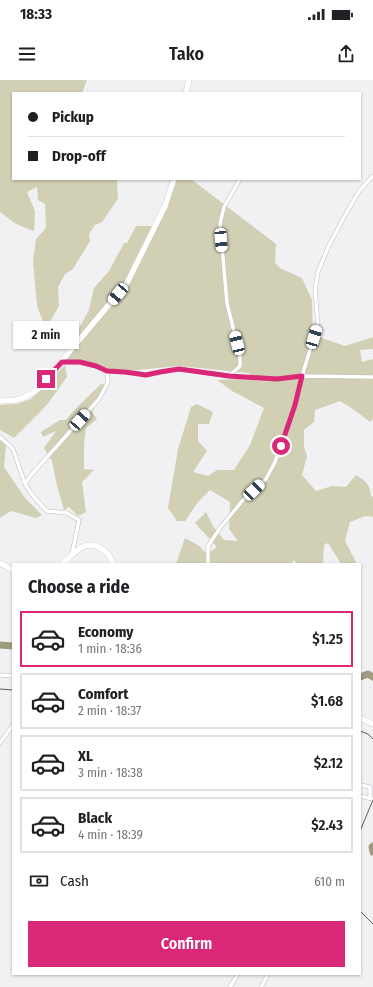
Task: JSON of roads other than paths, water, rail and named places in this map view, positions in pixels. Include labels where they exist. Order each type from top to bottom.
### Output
[{"type":"main road","points":[[186,92],[189,80]]},
{"type":"main road","points":[[0,401],[15,401],[27,397],[39,388],[128,283],[165,206],[174,180]]},
{"type":"main road","points":[[64,563],[72,554],[83,546],[96,544],[106,551],[112,563]]},
{"type":"main road","points":[[0,564],[12,570]]},
{"type":"main road","points":[[361,718],[373,724]]},
{"type":"street","points":[[208,563],[208,546],[220,528],[243,500],[266,479],[275,462],[295,405],[318,324],[315,290],[318,272],[329,245],[348,210],[360,190],[373,176]]},
{"type":"street","points":[[229,376],[240,366],[240,356],[227,303],[220,224],[224,207],[239,180]]},
{"type":"street","points":[[62,362],[80,362],[96,366],[107,371],[146,375],[179,369],[229,376],[277,379],[302,376],[373,376]]},
{"type":"street","points":[[25,484],[30,475],[99,399],[108,382],[107,371]]},
{"type":"street","points":[[0,437],[13,449],[25,484],[33,496],[47,511],[67,514],[78,520],[72,554]]},
{"type":"street","points":[[0,675],[12,676]]},
{"type":"street","points":[[0,742],[12,726]]},
{"type":"street","points":[[361,785],[370,787],[371,798],[361,796]]},
{"type":"street","points":[[230,987],[237,975]]},
{"type":"street","points":[[261,987],[267,975]]},
{"type":"waterway","points":[[0,645],[12,646]]},
{"type":"waterway","points":[[361,677],[368,674],[373,677]]},
{"type":"waterway","points":[[373,846],[373,852]]},
{"type":"railway","points":[[0,689],[12,690]]},
{"type":"railway","points":[[361,731],[368,734],[373,739]]},
{"type":"railway","points":[[361,829],[373,800]]},
{"type":"railway","points":[[361,912],[373,924]]}]
